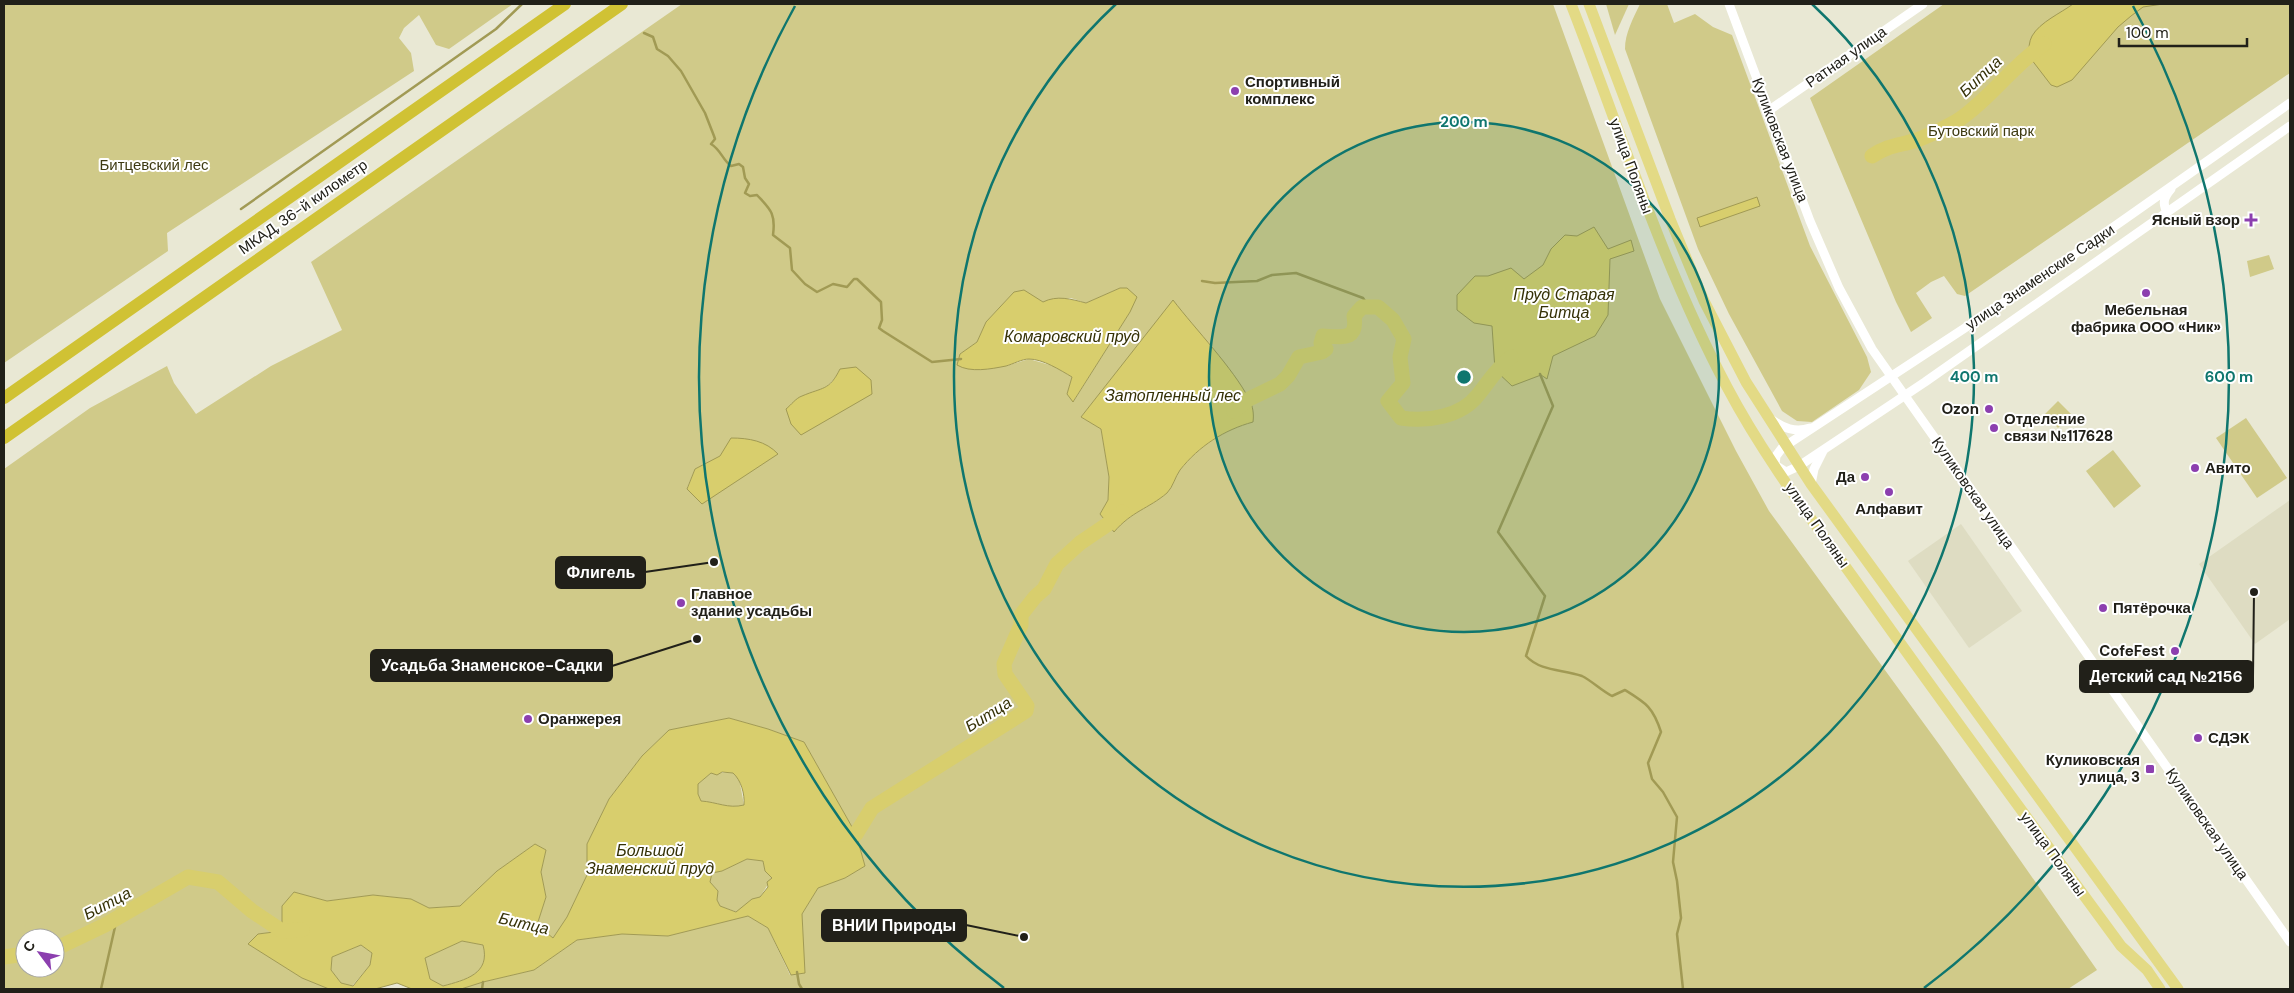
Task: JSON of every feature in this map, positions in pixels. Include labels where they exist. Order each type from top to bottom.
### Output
[{"type":"highway","name":"МКАД, 36-й километр","points":[[4,398],[564,4]]},
{"type":"highway","name":"МКАД, 36-й километр","points":[[4,438],[622,4]]},
{"type":"main road","name":"улица Поляны","points":[[1571,4],[1650,217],[1681,290],[1727,388],[1775,465],[1949,712],[2121,946],[2147,970],[2160,989]]},
{"type":"main road","name":"улица Поляны","points":[[1589,4],[1670,219],[1704,302],[1746,382],[1798,466],[2178,989]]},
{"type":"main road","points":[[1596,4],[1610,56]]},
{"type":"street","name":"Куликовская улица","points":[[1729,4],[1768,111],[1839,288],[1891,378],[2290,942]]},
{"type":"street","name":"Ратная улица","points":[[1768,111],[1924,4]]},
{"type":"street","name":"улица Знаменские Садки","points":[[1786,446],[2038,280],[2290,103]]},
{"type":"street","name":"улица Знаменские Садки","points":[[1798,466],[1904,396],[2290,126]]},
{"type":"street","points":[[2167,212],[2164,206],[2165,199],[2176,183]]},
{"type":"street","points":[[1768,417],[1789,429],[1801,431],[1815,427]]},
{"type":"street","points":[[1786,446],[1776,456],[1775,465],[1786,472],[1798,466]]},
{"type":"street","points":[[1811,484],[1814,469],[1824,448]]},
{"type":"shaded area","points":[[2290,500],[2290,619],[2255,644],[2199,564]]},
{"type":"shaded area","points":[[1961,524],[2022,611],[1969,648],[1908,561]]},
{"type":"green space","name":"Битцевский лес","points":[[4,4],[513,4],[449,49],[436,45],[419,15],[404,28],[399,38],[411,53],[414,71],[167,233],[168,251],[4,363]]},
{"type":"green space","points":[[682,4],[1553,4],[1660,299],[1736,451],[1769,511],[1941,747],[2097,970],[2068,989],[461,989],[534,970],[577,940],[622,934],[668,936],[748,916],[768,928],[790,975],[804,973],[802,914],[818,888],[845,878],[865,866],[856,834],[804,742],[729,718],[669,730],[642,756],[609,799],[587,844],[587,875],[567,917],[553,938],[537,925],[546,897],[541,872],[546,850],[535,844],[497,871],[460,906],[429,908],[411,899],[373,895],[327,901],[294,892],[282,906],[282,931],[258,934],[249,944],[302,978],[329,989],[4,989],[4,469],[90,408],[167,366],[174,383],[196,414],[271,366],[342,330],[311,262]],"holes":[[[1120,288],[1130,312],[1074,401],[1067,394],[1072,377],[1053,366],[1029,359],[1006,366],[960,354],[977,342],[986,322],[1014,292],[1024,291],[1043,302],[1071,298],[1086,303]],[[1173,301],[1198,333],[1253,422],[1222,434],[1204,446],[1187,461],[1167,493],[1127,519],[1114,532],[1100,514],[1108,500],[1109,477],[1101,429],[1081,417]],[[840,369],[872,393],[800,397],[824,388],[832,381]],[[721,456],[702,504],[687,488],[695,469]]]},
{"type":"green space","points":[[1606,4],[1629,4],[1615,35]]},
{"type":"green space","points":[[1640,4],[1667,4],[1674,23],[1695,14],[1713,27],[1732,35],[1810,246],[1867,357],[1871,372],[1859,390],[1812,422],[1797,421],[1782,411],[1729,314],[1698,249],[1625,49],[1628,32]]},
{"type":"green space","name":"Бутовский парк","points":[[1944,4],[2290,4],[2290,73],[1965,296],[1957,294],[1944,276],[1931,282],[1916,293],[1932,318],[1911,332],[1896,302],[1810,98]]},
{"type":"green space","points":[[2269,255],[2274,269],[2250,277],[2247,261]]},
{"type":"green space","points":[[2058,401],[2071,414],[2058,428],[2045,414]]},
{"type":"green space","points":[[2246,418],[2287,478],[2257,498],[2216,438]]},
{"type":"green space","points":[[2113,450],[2141,486],[2114,508],[2086,471]]},
{"type":"green space","points":[[711,773],[733,773],[739,778],[744,805],[733,807],[701,801],[698,794],[698,784]]},
{"type":"green space","points":[[747,859],[763,861],[765,871],[772,878],[760,897],[752,899],[737,912],[720,906],[717,900],[718,891],[710,882],[712,872],[722,871]]},
{"type":"green space","points":[[462,941],[483,945],[483,963],[480,969],[467,978],[443,986],[430,979],[425,958]]},
{"type":"green space","points":[[361,945],[372,953],[370,965],[352,986],[341,983],[331,970],[332,957]]},
{"type":"water","points":[[2073,4],[2163,4],[2143,7],[2131,16],[2118,27],[2072,80],[2057,87],[2051,85],[2028,55],[2030,43],[2032,36],[2040,26]]},
{"type":"water","points":[[1757,197],[1760,206],[1700,227],[1697,218]]},
{"type":"water","name":"Пруд Старая Битца","points":[[1594,227],[1608,249],[1631,240],[1634,251],[1610,259],[1608,315],[1595,336],[1553,356],[1547,379],[1541,375],[1512,386],[1495,370],[1492,326],[1474,323],[1457,310],[1457,295],[1475,276],[1488,276],[1511,268],[1524,279],[1543,265],[1551,249],[1565,235],[1577,236]]},
{"type":"water","name":"Комаровский пруд","points":[[1120,288],[1127,288],[1137,297],[1130,312],[1073,402],[1067,394],[1072,377],[1051,365],[1034,359],[1026,359],[1006,366],[981,370],[968,369],[957,365],[960,354],[977,342],[986,322],[1014,292],[1024,290],[1043,302],[1059,298],[1086,303]]},
{"type":"water","name":"Затопленный лес","points":[[1173,300],[1242,387],[1251,404],[1253,422],[1222,434],[1204,446],[1187,461],[1167,493],[1127,519],[1114,532],[1100,514],[1108,500],[1109,477],[1101,429],[1081,417]]},
{"type":"water","points":[[856,367],[871,380],[872,394],[801,435],[791,424],[786,409],[800,397],[829,385],[840,369]]},
{"type":"water","points":[[731,438],[763,443],[778,454],[702,504],[687,489],[695,469],[720,456]]},
{"type":"water","name":"Большой Знаменский пруд","points":[[729,718],[804,742],[856,834],[865,866],[845,878],[818,888],[802,914],[805,973],[791,975],[768,928],[748,916],[668,936],[622,934],[577,940],[534,970],[461,989],[412,989],[397,983],[375,989],[329,989],[302,978],[248,944],[258,934],[282,931],[282,906],[294,892],[327,901],[373,895],[411,899],[429,908],[460,906],[497,871],[535,844],[546,850],[541,872],[546,897],[537,925],[553,938],[567,917],[587,875],[587,844],[609,799],[642,756],[669,730]],"holes":[[[722,772],[733,773],[736,776],[742,788],[744,805],[728,806],[701,801],[698,794],[698,784],[711,773],[717,775]],[[747,859],[763,861],[765,871],[772,878],[767,882],[768,887],[760,897],[752,899],[736,912],[720,906],[717,900],[718,891],[710,882],[712,873],[722,871]],[[462,941],[483,945],[484,955],[480,969],[467,978],[443,986],[430,979],[425,958]],[[361,945],[372,953],[370,965],[353,986],[341,983],[331,970],[332,957]]]},
{"type":"waterway","points":[[241,209],[496,29],[522,4]]},
{"type":"waterway","points":[[644,33],[653,37],[657,49],[668,56],[681,71],[705,113],[715,139],[711,144],[731,166],[739,164],[743,167],[745,178],[749,184],[745,193],[750,196],[757,195],[769,208],[774,221],[773,235],[790,248],[792,270],[805,284],[817,292],[833,284],[847,287],[854,279],[857,279],[881,302],[882,320],[879,328],[932,362],[961,359]]},
{"type":"waterway","name":"Битца","points":[[1872,156],[1885,149],[1915,141],[1957,121],[1969,113],[2021,62],[2044,44]]},
{"type":"waterway","points":[[1202,281],[1215,283],[1257,281],[1272,275],[1296,273],[1363,298],[1369,307]]},
{"type":"waterway","name":"Битца","points":[[1234,411],[1249,399],[1280,384],[1288,376],[1299,357],[1322,352],[1326,349],[1321,343],[1323,336],[1342,337],[1351,334],[1354,330],[1354,316],[1362,307],[1378,307],[1393,320],[1404,339],[1400,357],[1403,383],[1388,401],[1401,418],[1422,419],[1453,413],[1471,402],[1497,370],[1511,357]]},
{"type":"waterway","points":[[1540,374],[1553,406],[1498,532],[1545,596],[1526,656],[1545,668],[1582,676],[1612,696],[1625,690],[1644,702],[1655,717],[1661,732],[1648,763],[1652,779],[1663,792],[1677,817],[1673,862],[1681,918],[1677,934],[1683,989]]},
{"type":"waterway","name":"Битца","points":[[837,834],[856,834],[872,808],[1026,711],[1027,706],[1005,674],[1004,664],[1021,625],[1021,615],[1044,589],[1057,564],[1080,543],[1122,512]]},
{"type":"waterway","name":"Битца","points":[[65,944],[105,925],[188,877],[218,882],[252,911],[282,931],[302,930]]},
{"type":"waterway","points":[[101,989],[117,918]]},
{"type":"waterway","name":"Битца","points":[[4,957],[15,955]]},
{"type":"waterway","points":[[797,972],[802,989]]},
{"type":"waterway","points":[[482,989],[483,982]]},
{"type":"place","name":"Спортивный комплекс","points":[[1235,91]]},
{"type":"place","name":"Ясный взор","points":[[2251,220]]},
{"type":"place","name":"Мебельная фабрика ООО «Ник»","points":[[2146,293]]},
{"type":"place","name":"Ozon","points":[[1989,409]]},
{"type":"place","name":"Отделение связи №117628","points":[[1994,428]]},
{"type":"place","name":"Авито","points":[[2195,468]]},
{"type":"place","name":"Да","points":[[1865,477]]},
{"type":"place","name":"Алфавит","points":[[1889,492]]},
{"type":"place","name":"Флигель","points":[[714,562]]},
{"type":"place","name":"Детский сад №2156","points":[[2254,592]]},
{"type":"place","name":"Главное здание усадьбы","points":[[681,603]]},
{"type":"place","name":"Пятёрочка","points":[[2103,608]]},
{"type":"place","name":"Усадьба Знаменское-Садки","points":[[697,639]]},
{"type":"place","name":"CofeFest","points":[[2175,651]]},
{"type":"place","name":"Оранжерея","points":[[528,719]]},
{"type":"place","name":"СДЭК","points":[[2198,738]]},
{"type":"place","name":"Куликовская улица, 3","points":[[2150,769]]},
{"type":"place","name":"ВНИИ Природы","points":[[1024,937]]}]
